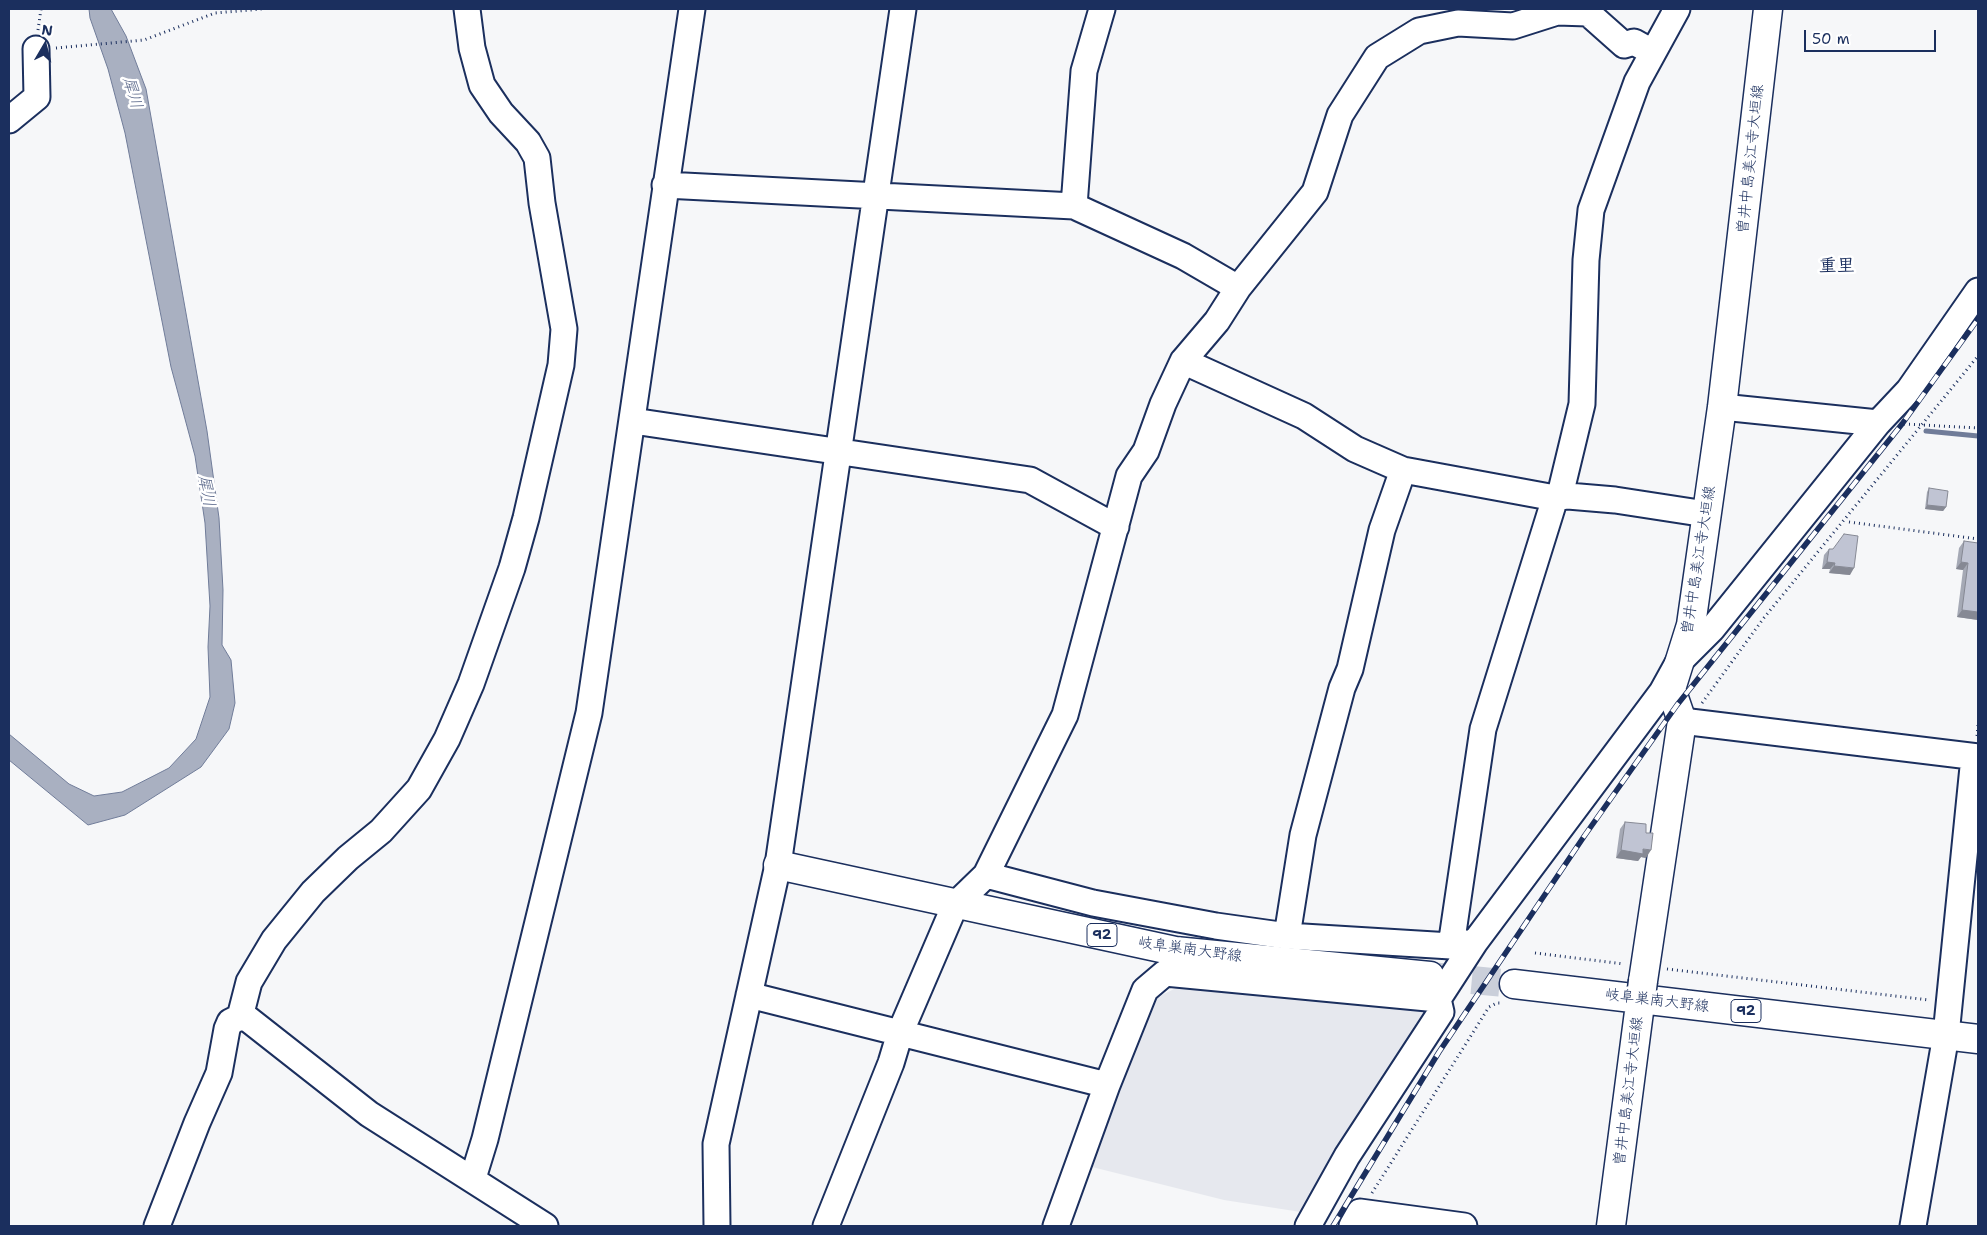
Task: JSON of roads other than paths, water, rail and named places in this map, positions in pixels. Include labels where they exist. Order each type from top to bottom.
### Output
[{"type":"main road","name":"曽井中島美江寺大垣線","points":[[1611,1226],[1643,984],[1688,721],[1671,689],[1691,625],[1722,407],[1768,9]]},
{"type":"main road","name":"岐阜巣南大野線","points":[[778,865],[1175,951],[1434,987]]},
{"type":"main road","name":"岐阜巣南大野線","points":[[1514,984],[1978,1039]]},
{"type":"street","points":[[157,1226],[218,1073],[227,1029],[230,1022],[240,1016],[249,982],[274,940],[313,892],[348,858],[381,831],[419,789],[447,739],[471,684],[512,568],[526,518],[559,374],[564,329],[542,203],[537,158],[528,142],[501,113],[482,85],[472,48],[467,9]]},
{"type":"street","points":[[473,1178],[485,1139],[589,713],[692,9]]},
{"type":"street","points":[[717,1226],[716,1144],[778,865],[903,9]]},
{"type":"street","points":[[1074,206],[1084,71],[1102,9]]},
{"type":"street","points":[[1463,944],[1483,729],[1555,498],[1561,491],[1582,404],[1586,260],[1591,210],[1629,101],[1652,52],[1677,9]]},
{"type":"street","points":[[826,1226],[891,1063],[900,1033],[955,904],[986,875],[1065,715],[1128,476],[1146,451],[1163,404],[1183,362],[1217,321],[1238,288],[1314,192],[1340,115],[1377,57],[1401,40],[1419,31],[1458,23],[1513,26],[1556,12],[1588,13],[1624,45],[1634,42],[1652,52]]},
{"type":"street","points":[[9,120],[37,97],[36,48]]},
{"type":"street","points":[[665,185],[876,194],[1074,206],[1183,256],[1238,288]]},
{"type":"street","points":[[1308,1226],[1347,1156],[1441,1012],[1434,987],[1463,944],[1662,692],[1678,664],[1712,629],[1878,423],[1909,390],[1978,291]]},
{"type":"street","points":[[1183,362],[1304,416],[1355,449],[1403,470],[1555,498],[1563,496],[1587,498],[1706,514]]},
{"type":"street","points":[[1722,407],[1878,423]]},
{"type":"street","points":[[633,420],[1030,480],[1116,527]]},
{"type":"street","points":[[1287,936],[1303,835],[1342,688],[1350,669],[1382,530],[1403,470]]},
{"type":"street","points":[[1688,721],[1976,757],[1946,1035],[1913,1226]]},
{"type":"street","points":[[986,875],[1093,903],[1216,926],[1287,936],[1463,944]]},
{"type":"street","points":[[1056,1226],[1107,1085],[1145,990],[1164,972],[1434,987]]},
{"type":"street","points":[[749,995],[1107,1085]]},
{"type":"street","points":[[240,1016],[248,1019],[369,1114],[473,1178],[545,1226]]},
{"type":"street","points":[[1352,1226],[1360,1212],[1464,1226]]},
{"type":"water","name":"犀川","points":[[89,9],[111,9],[126,36],[146,89],[207,431],[219,518],[223,590],[222,645],[231,660],[235,703],[229,729],[201,767],[125,815],[88,825],[9,760],[9,734],[69,784],[94,796],[122,792],[169,768],[196,739],[210,697],[208,647],[210,606],[205,523],[195,456],[171,367],[125,133],[108,69],[90,18]]},
{"type":"waterway","points":[[1926,431],[1978,436]]},
{"type":"tunnel","points":[[1430,976],[1514,984]]},
{"type":"railway","points":[[1333,1226],[1439,1052],[1585,835],[1677,705],[1902,424],[1978,319]]},
{"type":"district","name":"重里","points":[[1837,266]]}]
